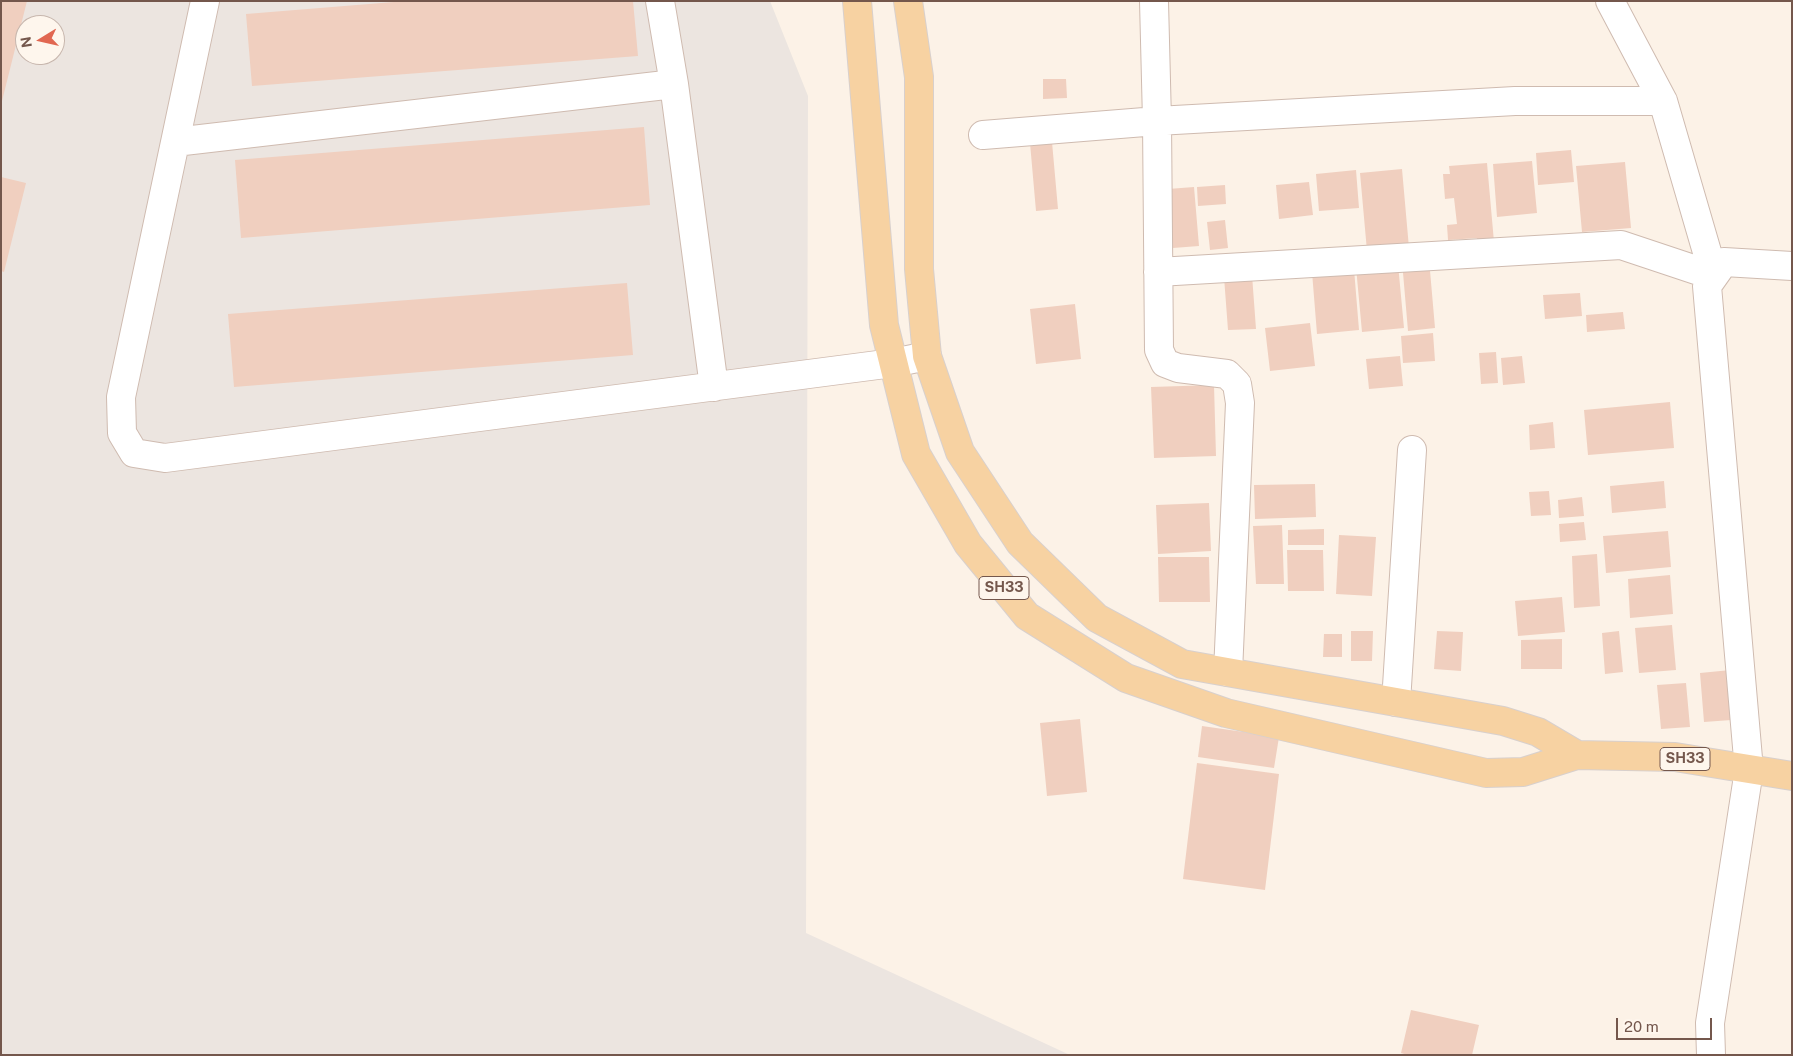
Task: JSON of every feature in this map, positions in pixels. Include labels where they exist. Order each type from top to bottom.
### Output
[{"type":"main road","name":"SH33","points":[[857,1],[884,325],[916,454],[968,544],[1027,616],[1126,678],[1226,713],[1486,773],[1523,772],[1577,755],[1675,757],[1792,776]]},
{"type":"main road","name":"SH33","points":[[908,1],[919,77],[919,270],[927,356],[960,452],[1020,543],[1097,618],[1182,664],[1503,721],[1538,732],[1577,755]]},
{"type":"street","points":[[205,1],[122,397],[122,432],[134,453],[165,458],[894,363],[927,356]]},
{"type":"street","points":[[660,1],[674,84],[714,386]]},
{"type":"street","points":[[1154,1],[1159,350],[1165,363],[1178,368],[1227,374],[1237,384],[1240,403],[1228,672]]},
{"type":"street","points":[[1610,1],[1663,101],[1714,276]]},
{"type":"street","points":[[176,142],[674,84]]},
{"type":"street","points":[[983,135],[1157,121],[1515,101],[1663,101]]},
{"type":"street","points":[[1158,272],[1621,244],[1714,276]]},
{"type":"street","points":[[1711,1055],[1710,1023],[1749,770],[1707,286],[1724,262],[1792,266]]},
{"type":"street","points":[[1396,702],[1412,450]]},
{"type":"shaded area","points":[[1,1],[770,1],[808,96],[806,933],[1070,1055],[1,1055]]},
{"type":"building","points":[[1,1],[27,1],[24,15],[15,15],[15,49],[1,101]]},
{"type":"building","points":[[406,1],[633,1],[638,56],[252,86],[246,14]]},
{"type":"building","points":[[1043,79],[1066,79],[1067,98],[1043,99]]},
{"type":"building","points":[[644,127],[650,205],[241,238],[235,160]]},
{"type":"building","points":[[1052,142],[1058,209],[1036,211],[1030,143]]},
{"type":"building","points":[[1571,150],[1574,182],[1538,185],[1536,153]]},
{"type":"building","points":[[1532,161],[1537,213],[1497,217],[1493,164]]},
{"type":"building","points":[[1625,162],[1631,228],[1582,232],[1576,166]]},
{"type":"building","points":[[1487,163],[1494,242],[1477,244],[1477,238],[1448,240],[1447,225],[1457,224],[1454,198],[1445,199],[1443,174],[1450,174],[1449,166]]},
{"type":"building","points":[[1402,169],[1409,248],[1367,251],[1360,173]]},
{"type":"building","points":[[1356,170],[1359,208],[1319,211],[1316,174]]},
{"type":"building","points":[[1,177],[26,183],[4,272],[1,271]]},
{"type":"building","points":[[1309,182],[1313,215],[1279,219],[1276,185]]},
{"type":"building","points":[[1225,185],[1226,204],[1198,206],[1197,187]]},
{"type":"building","points":[[1194,187],[1199,246],[1173,248],[1168,189]]},
{"type":"building","points":[[1225,220],[1228,248],[1210,250],[1207,222]]},
{"type":"building","points":[[1429,259],[1435,328],[1408,331],[1402,261]]},
{"type":"building","points":[[1398,264],[1404,328],[1362,332],[1356,267]]},
{"type":"building","points":[[1354,269],[1359,330],[1317,334],[1312,272]]},
{"type":"building","points":[[1252,275],[1256,329],[1228,330],[1224,277]]},
{"type":"building","points":[[627,283],[633,355],[234,387],[228,314]]},
{"type":"building","points":[[1580,293],[1582,316],[1545,319],[1543,295]]},
{"type":"building","points":[[1075,304],[1081,359],[1036,364],[1030,309]]},
{"type":"building","points":[[1623,312],[1625,329],[1587,332],[1586,315]]},
{"type":"building","points":[[1310,323],[1315,366],[1270,371],[1265,328]]},
{"type":"building","points":[[1433,333],[1435,361],[1403,363],[1401,336]]},
{"type":"building","points":[[1496,352],[1498,383],[1481,384],[1479,353]]},
{"type":"building","points":[[1400,356],[1403,386],[1369,389],[1366,359]]},
{"type":"building","points":[[1522,356],[1525,383],[1503,385],[1501,358]]},
{"type":"building","points":[[1214,385],[1216,456],[1154,458],[1151,387]]},
{"type":"building","points":[[1670,402],[1674,448],[1588,455],[1584,410]]},
{"type":"building","points":[[1553,422],[1555,448],[1530,450],[1529,425]]},
{"type":"building","points":[[1664,481],[1666,508],[1612,513],[1610,486]]},
{"type":"building","points":[[1315,484],[1316,517],[1255,519],[1254,485]]},
{"type":"building","points":[[1549,491],[1551,515],[1531,516],[1529,492]]},
{"type":"building","points":[[1582,497],[1584,516],[1559,518],[1558,500]]},
{"type":"building","points":[[1209,503],[1211,551],[1158,554],[1156,505]]},
{"type":"building","points":[[1584,522],[1586,540],[1560,542],[1559,524]]},
{"type":"building","points":[[1282,525],[1284,584],[1256,584],[1253,526]]},
{"type":"building","points":[[1324,529],[1324,545],[1288,545],[1288,530]]},
{"type":"building","points":[[1668,531],[1671,567],[1606,573],[1603,536]]},
{"type":"building","points":[[1339,535],[1376,537],[1372,596],[1336,594]]},
{"type":"building","points":[[1287,550],[1323,550],[1324,591],[1288,591]]},
{"type":"building","points":[[1597,554],[1600,606],[1574,608],[1572,556]]},
{"type":"building","points":[[1158,557],[1209,557],[1210,602],[1159,602]]},
{"type":"building","points":[[1670,575],[1673,614],[1630,618],[1628,579]]},
{"type":"building","points":[[1562,597],[1565,632],[1518,636],[1515,601]]},
{"type":"building","points":[[1672,625],[1676,670],[1639,673],[1635,628]]},
{"type":"building","points":[[1351,631],[1373,631],[1372,661],[1351,661]]},
{"type":"building","points":[[1437,631],[1463,632],[1461,671],[1434,669]]},
{"type":"building","points":[[1619,631],[1623,672],[1605,674],[1602,633]]},
{"type":"building","points":[[1324,634],[1342,634],[1342,657],[1323,657]]},
{"type":"building","points":[[1562,639],[1562,669],[1521,669],[1521,640]]},
{"type":"building","points":[[1741,669],[1745,719],[1704,722],[1700,673]]},
{"type":"building","points":[[1686,683],[1690,727],[1661,729],[1657,685]]},
{"type":"building","points":[[1080,719],[1087,792],[1047,796],[1040,723]]},
{"type":"building","points":[[1202,726],[1279,737],[1274,768],[1198,757]]},
{"type":"building","points":[[1197,763],[1279,774],[1265,890],[1183,879]]},
{"type":"building","points":[[1411,1010],[1479,1025],[1472,1055],[1408,1055],[1401,1053]]}]
